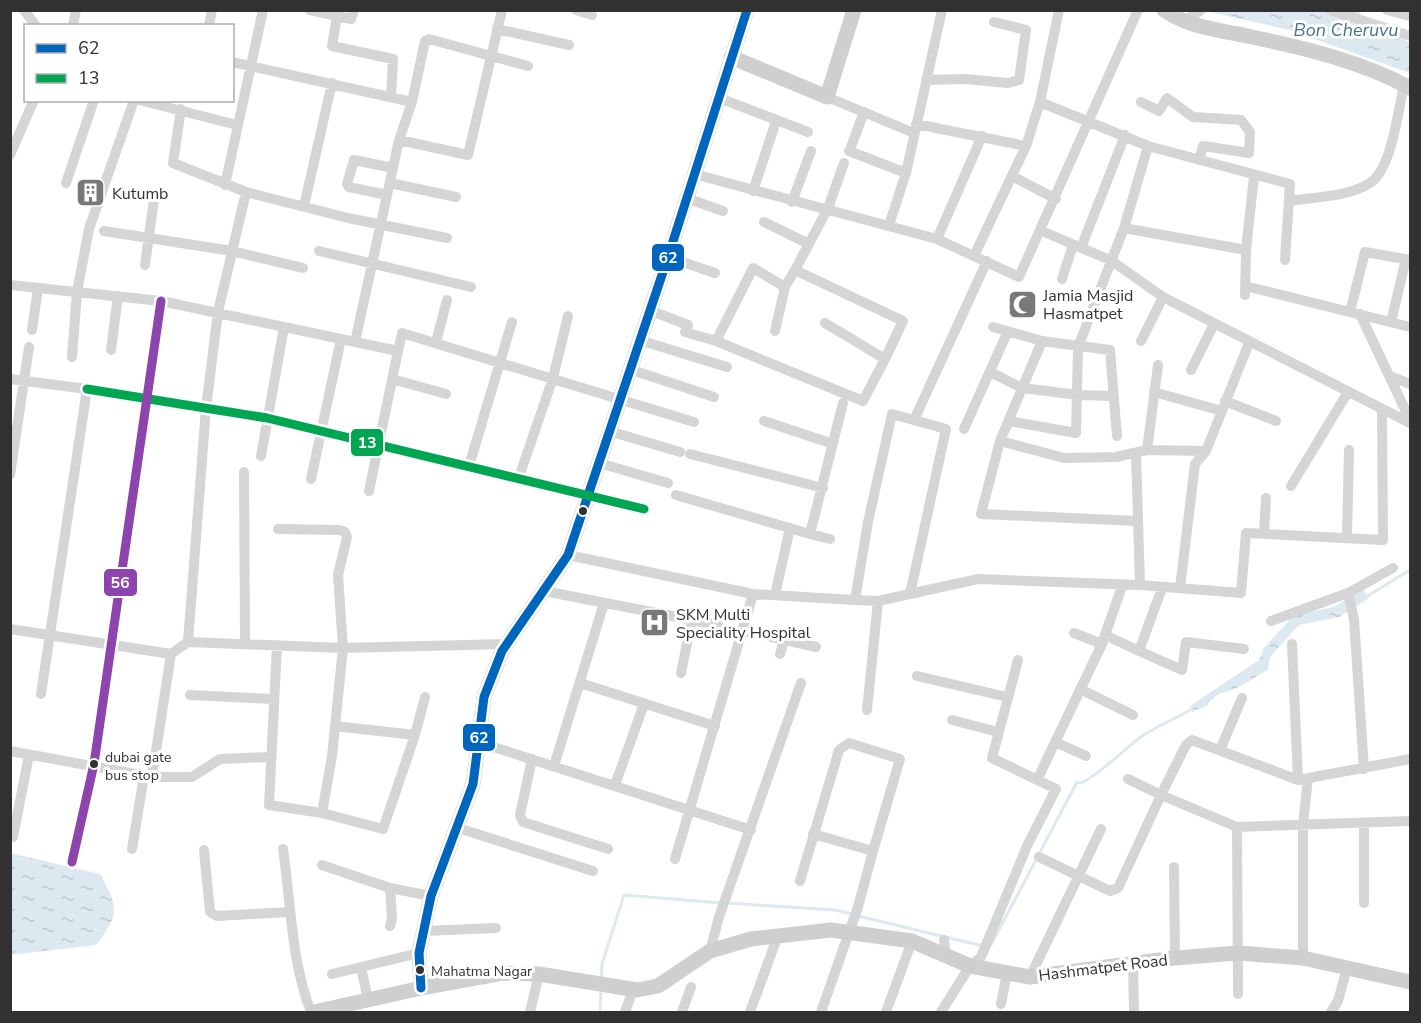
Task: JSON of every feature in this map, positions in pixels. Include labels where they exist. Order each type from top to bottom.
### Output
[{"type":"street","points":[[24,10],[34,24]]},
{"type":"street","points":[[225,185],[263,10]]},
{"type":"street","points":[[310,10],[351,19],[354,10]]},
{"type":"street","points":[[399,141],[468,155],[502,10]]},
{"type":"street","points":[[576,10],[592,15]]},
{"type":"street","points":[[421,987],[420,953],[431,896],[473,784],[484,697],[496,663],[507,644],[568,555],[668,257],[747,10]]},
{"type":"street","points":[[827,97],[854,10]]},
{"type":"street","points":[[889,225],[906,173],[942,10]]},
{"type":"street","points":[[974,256],[1026,146],[1040,102],[1059,10]]},
{"type":"street","points":[[694,174],[753,192],[828,208],[937,239],[1019,277],[1042,231],[1138,10]]},
{"type":"street","points":[[1164,10],[1184,22],[1305,50],[1407,87],[1380,174],[1370,183],[1352,190],[1289,201]]},
{"type":"street","points":[[1184,22],[1201,10]]},
{"type":"street","points":[[1330,10],[1410,36]]},
{"type":"street","points":[[1387,10],[1410,16]]},
{"type":"street","points":[[337,16],[332,45],[393,59],[391,97]]},
{"type":"street","points":[[926,80],[965,79],[1008,83],[1019,80],[1026,30],[994,22]]},
{"type":"street","points":[[497,29],[569,45]]},
{"type":"street","points":[[355,342],[387,195],[388,180],[412,102],[425,41],[429,39],[528,66]]},
{"type":"street","points":[[731,57],[864,112],[915,128],[982,136],[1026,146]]},
{"type":"street","points":[[234,63],[412,102]]},
{"type":"street","points":[[304,206],[332,83]]},
{"type":"street","points":[[719,98],[808,132]]},
{"type":"street","points":[[1141,102],[1159,111],[1167,98],[1193,117],[1240,120],[1250,132],[1249,153],[1203,146],[1199,160]]},
{"type":"street","points":[[10,155],[33,102]]},
{"type":"street","points":[[66,183],[93,102]]},
{"type":"street","points":[[72,357],[77,292],[89,229],[135,102]]},
{"type":"street","points":[[146,102],[237,125]]},
{"type":"street","points":[[1040,102],[1148,146],[1290,184],[1285,260]]},
{"type":"street","points":[[181,109],[173,163],[246,192],[348,218],[447,238]]},
{"type":"street","points":[[864,112],[850,149],[906,173]]},
{"type":"street","points":[[753,192],[776,121]]},
{"type":"street","points":[[10,122],[22,126]]},
{"type":"street","points":[[1062,279],[1125,135]]},
{"type":"street","points":[[937,239],[982,136]]},
{"type":"street","points":[[1009,421],[1076,433],[1078,347],[1124,228],[1148,146]]},
{"type":"street","points":[[792,202],[811,151]]},
{"type":"street","points":[[387,195],[349,187],[347,184],[354,160],[393,168]]},
{"type":"street","points":[[775,331],[785,287],[828,208],[844,162]]},
{"type":"street","points":[[1012,176],[1056,199]]},
{"type":"street","points":[[1254,176],[1246,250],[1245,290],[1410,327]]},
{"type":"street","points":[[388,180],[456,197]]},
{"type":"street","points":[[188,642],[206,408],[218,312],[246,192]]},
{"type":"street","points":[[686,198],[723,211]]},
{"type":"street","points":[[145,265],[154,199]]},
{"type":"street","points":[[764,222],[809,244]]},
{"type":"street","points":[[1124,228],[1246,250]]},
{"type":"street","points":[[104,231],[232,251],[303,268]]},
{"type":"street","points":[[1042,231],[1112,261],[1164,297],[1249,343],[1410,422]]},
{"type":"street","points":[[319,250],[471,287]]},
{"type":"street","points":[[1391,322],[1408,260],[1365,252],[1355,313],[1392,377],[1410,422]]},
{"type":"street","points":[[668,257],[715,273]]},
{"type":"street","points":[[914,420],[987,261]]},
{"type":"street","points":[[716,341],[753,268],[785,287]]},
{"type":"street","points":[[649,310],[688,325],[685,332],[716,341],[863,401],[903,321],[795,270]]},
{"type":"street","points":[[10,285],[160,301],[398,351]]},
{"type":"street","points":[[32,330],[38,288]]},
{"type":"street","points":[[111,350],[118,296]]},
{"type":"street","points":[[1141,341],[1164,297]]},
{"type":"street","points":[[436,342],[447,300]]},
{"type":"street","points":[[72,862],[94,764],[149,397],[160,301]]},
{"type":"street","points":[[519,477],[553,378],[568,316]]},
{"type":"street","points":[[469,466],[498,361],[512,322]]},
{"type":"street","points":[[825,323],[885,359]]},
{"type":"street","points":[[1191,370],[1214,324]]},
{"type":"street","points":[[261,456],[285,327]]},
{"type":"street","points":[[993,327],[1042,341],[1110,350],[1117,436]]},
{"type":"street","points":[[964,429],[1008,331]]},
{"type":"street","points":[[369,492],[402,333],[694,422]]},
{"type":"street","points":[[311,480],[341,339]]},
{"type":"street","points":[[639,340],[727,367]]},
{"type":"street","points":[[1042,341],[1000,441],[981,514],[1137,521]]},
{"type":"street","points":[[1180,588],[1195,464],[1206,451],[1249,343]]},
{"type":"street","points":[[10,475],[29,347]]},
{"type":"street","points":[[1148,450],[1158,365]]},
{"type":"street","points":[[629,369],[714,397]]},
{"type":"street","points":[[990,372],[1022,388],[1078,395],[1113,396]]},
{"type":"street","points":[[1392,377],[1410,384]]},
{"type":"street","points":[[10,379],[149,397],[267,418],[644,509]]},
{"type":"street","points":[[392,380],[446,394]]},
{"type":"street","points":[[41,694],[87,389]]},
{"type":"street","points":[[1154,392],[1223,406],[1276,421]]},
{"type":"street","points":[[1291,486],[1348,392]]},
{"type":"street","points":[[810,534],[824,488],[843,403]]},
{"type":"street","points":[[568,555],[753,594],[855,600],[878,601],[978,579],[1140,585],[1240,593],[1246,533],[1383,540],[1382,410]]},
{"type":"street","points":[[855,600],[868,522],[892,414],[946,429],[910,594]]},
{"type":"street","points":[[764,421],[833,444]]},
{"type":"street","points":[[609,431],[824,488]]},
{"type":"street","points":[[1000,441],[1064,458],[1116,457],[1148,450],[1206,451]]},
{"type":"street","points":[[1347,537],[1349,450]]},
{"type":"street","points":[[1136,453],[1140,585]]},
{"type":"street","points":[[599,463],[668,483]]},
{"type":"street","points":[[244,472],[245,643]]},
{"type":"street","points":[[676,495],[830,539]]},
{"type":"street","points":[[1264,534],[1266,498]]},
{"type":"street","points":[[278,528],[339,530],[345,532],[347,537],[338,575],[343,648],[335,726],[322,813]]},
{"type":"street","points":[[775,595],[790,528]]},
{"type":"street","points":[[1271,621],[1348,593],[1393,568]]},
{"type":"street","points":[[1038,778],[1104,640],[1122,586]]},
{"type":"street","points":[[1139,651],[1162,588]]},
{"type":"street","points":[[544,591],[718,625]]},
{"type":"street","points":[[1348,593],[1354,619],[1364,769]]},
{"type":"street","points":[[675,859],[744,631],[753,594]]},
{"type":"street","points":[[867,710],[878,601]]},
{"type":"street","points":[[555,766],[604,603]]},
{"type":"street","points":[[681,673],[692,619]]},
{"type":"street","points":[[10,629],[171,654]]},
{"type":"street","points":[[744,631],[816,647]]},
{"type":"street","points":[[1074,633],[1139,651],[1182,670],[1186,642],[1244,649]]},
{"type":"street","points":[[780,654],[784,640]]},
{"type":"street","points":[[132,849],[171,654],[188,642],[343,648],[507,644]]},
{"type":"street","points":[[1292,644],[1303,779],[1303,958]]},
{"type":"street","points":[[277,645],[269,805],[322,813],[383,829],[415,735],[425,697]]},
{"type":"street","points":[[941,1012],[989,940],[1027,846],[1056,789],[1038,778],[992,758],[1018,660]]},
{"type":"street","points":[[917,676],[1007,697]]},
{"type":"street","points":[[710,951],[719,917],[801,682]]},
{"type":"street","points":[[580,683],[715,726]]},
{"type":"street","points":[[1080,689],[1133,715]]},
{"type":"street","points":[[190,695],[273,699]]},
{"type":"street","points":[[1220,750],[1242,698]]},
{"type":"street","points":[[615,785],[644,704]]},
{"type":"street","points":[[952,720],[998,732]]},
{"type":"street","points":[[335,726],[415,735]]},
{"type":"street","points":[[1039,857],[1110,891],[1118,888],[1186,745],[1192,740],[1303,779],[1410,759]]},
{"type":"street","points":[[478,742],[751,830]]},
{"type":"street","points":[[1055,742],[1086,756]]},
{"type":"street","points":[[800,881],[840,750],[845,744],[860,745],[900,759],[858,907],[821,1012]]},
{"type":"street","points":[[10,751],[94,764],[148,776],[192,777],[220,759],[270,758]]},
{"type":"street","points":[[13,837],[14,809],[29,755]]},
{"type":"street","points":[[532,759],[520,815],[523,822],[608,849]]},
{"type":"street","points":[[1128,779],[1237,827],[1410,821]]},
{"type":"street","points":[[1364,823],[1364,903]]},
{"type":"street","points":[[455,827],[593,871]]},
{"type":"street","points":[[1237,827],[1238,994]]},
{"type":"street","points":[[1030,977],[1101,829]]},
{"type":"street","points":[[813,834],[873,851]]},
{"type":"street","points":[[283,849],[290,912],[305,995],[313,1012]]},
{"type":"street","points":[[204,850],[210,912],[217,916],[290,912]]},
{"type":"street","points":[[322,865],[390,888],[431,896]]},
{"type":"street","points":[[1174,867],[1175,958]]},
{"type":"street","points":[[390,888],[392,918],[390,926]]},
{"type":"street","name":"Hashmatpet Road","points":[[313,1012],[421,987],[503,973],[539,974],[628,988],[658,986],[710,951],[751,939],[777,938],[852,926],[945,947],[976,962],[1007,973],[1030,977],[1175,958],[1238,953],[1303,958],[1410,982]]},
{"type":"street","points":[[424,931],[496,928]]},
{"type":"street","points":[[750,1012],[777,938]]},
{"type":"street","points":[[886,1012],[912,941]]},
{"type":"street","points":[[332,974],[420,953]]},
{"type":"street","points":[[1133,963],[1134,1012]]},
{"type":"street","points":[[361,967],[368,1000]]},
{"type":"street","points":[[1331,1012],[1338,1001],[1347,968]]},
{"type":"street","points":[[1001,1004],[1007,973]]},
{"type":"street","points":[[530,1012],[539,974]]},
{"type":"street","points":[[682,1012],[691,987]]},
{"type":"street","points":[[625,1012],[628,988]]},
{"type":"water","name":"Bon Cheruvu","points":[[1206,11],[1360,11],[1360,14],[1387,32],[1410,43],[1410,73],[1289,30]]},
{"type":"water","points":[[1363,589],[1369,598],[1339,617],[1299,625],[1270,657],[1268,670],[1239,687],[1217,695],[1207,706],[1192,712],[1190,706],[1259,660],[1263,649],[1294,615],[1334,607]]},
{"type":"water","points":[[10,853],[100,874],[111,895],[114,911],[109,926],[96,945],[11,955]]},
{"type":"waterway","points":[[1366,597],[1410,570]]},
{"type":"waterway","points":[[991,945],[1077,782],[1082,783],[1097,773],[1144,734],[1192,709]]},
{"type":"waterway","points":[[601,980],[602,964],[624,895],[721,903]]},
{"type":"waterway","points":[[727,903],[835,910],[852,914]]},
{"type":"waterway","points":[[858,916],[983,946]]},
{"type":"waterway","points":[[600,1012],[601,990]]},
{"type":"transit line","name":"62","points":[[421,988],[419,953],[431,896],[473,784],[484,697],[502,651],[568,555],[668,257],[747,10]]},
{"type":"transit line","name":"56","points":[[72,862],[94,764],[161,301]]},
{"type":"transit line","name":"13","points":[[87,389],[267,418],[644,509]]},
{"type":"place","name":"Kutumb","points":[[91,193]]},
{"type":"place","name":"Jamia Masjid Hasmatpet","points":[[1022,304]]},
{"type":"place","name":"SKM Multi Speciality Hospital","points":[[655,623]]},
{"type":"place","name":"dubai gate bus stop","points":[[94,764]]},
{"type":"place","name":"Mahatma Nagar","points":[[420,970]]}]
